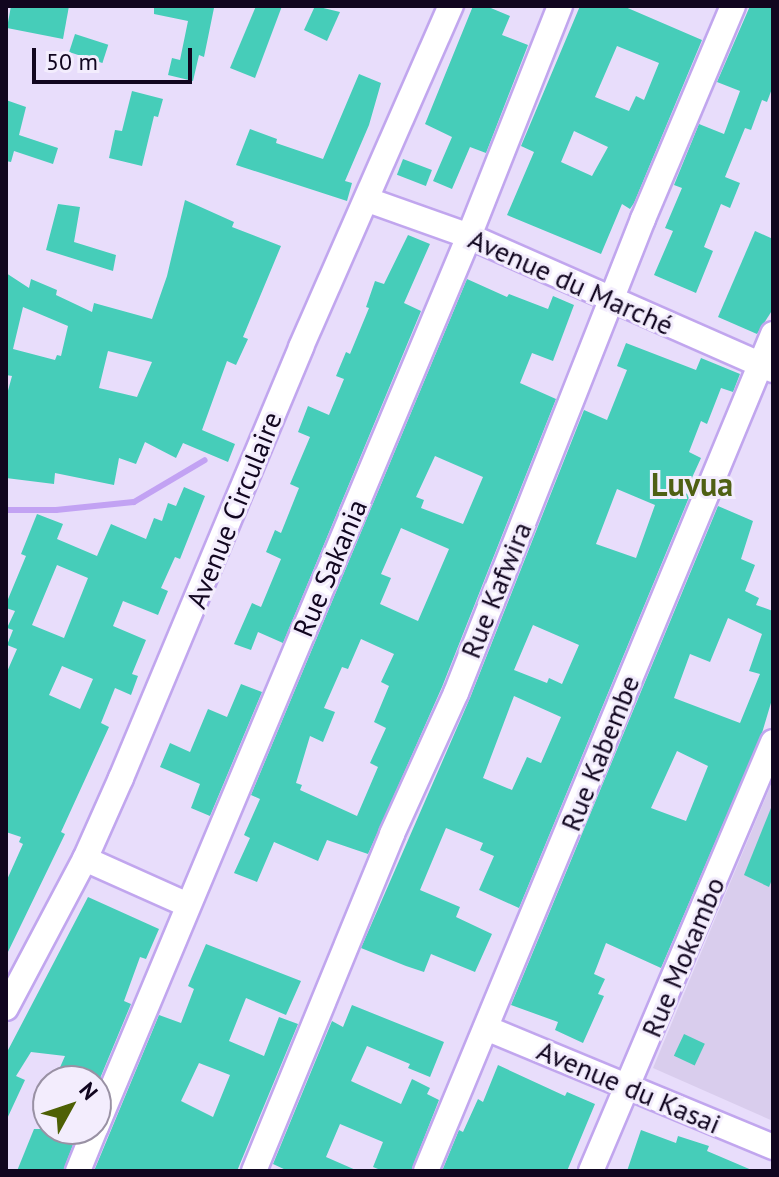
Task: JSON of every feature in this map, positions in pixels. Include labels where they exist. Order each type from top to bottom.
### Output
[{"type":"street","name":"Avenue Circulaire","points":[[6,1008],[85,859],[157,695],[301,347],[451,6]]},
{"type":"street","name":"Rue Sakania","points":[[112,1089],[469,236],[560,6]]},
{"type":"street","name":"Rue Kafwira","points":[[254,1171],[392,834],[456,693],[611,299],[733,6]]},
{"type":"street","name":"Avenue du Marché","points":[[368,200],[469,236],[767,367]]},
{"type":"street","name":"Rue Kabembe","points":[[426,1171],[767,367],[773,334]]},
{"type":"street","name":"Rue Mokambo","points":[[591,1171],[773,742]]},
{"type":"street","points":[[85,859],[188,905]]},
{"type":"street","name":"Avenue du Kasai","points":[[486,1028],[773,1147]]},
{"type":"street","name":"Rue Sakania","points":[[78,1171],[89,1145]]},
{"type":"shaded area","points":[[773,780],[773,1121],[653,1068]]},
{"type":"building","points":[[11,6],[69,6],[63,39],[7,28]]},
{"type":"building","points":[[154,6],[214,8],[204,57],[199,55],[193,81],[168,75],[172,58],[180,60],[188,21],[154,14]]},
{"type":"building","points":[[256,6],[282,6],[255,78],[230,68]]},
{"type":"building","points":[[315,6],[340,12],[327,41],[304,30]]},
{"type":"building","points":[[473,6],[486,6],[510,16],[502,35],[528,45],[486,153],[470,147],[452,189],[433,181],[452,137],[425,124]]},
{"type":"building","points":[[580,6],[623,6],[702,40],[634,203],[630,209],[622,204],[601,254],[507,215],[534,152],[521,146]],"holes":[[[617,46],[659,63],[644,100],[636,96],[629,111],[595,97]],[[574,131],[608,147],[592,176],[561,162]]]},
{"type":"building","points":[[750,6],[773,6],[773,86],[767,102],[762,100],[751,130],[745,128],[725,177],[740,183],[730,208],[721,204],[704,247],[713,251],[696,293],[654,275],[673,231],[665,228],[682,188],[674,185],[699,124],[724,134],[740,91],[717,82]]},
{"type":"building","points":[[75,34],[108,45],[102,63],[69,52]]},
{"type":"building","points":[[359,74],[381,83],[369,125],[345,181],[352,183],[347,201],[236,165],[250,129],[277,139],[276,143],[323,159]]},
{"type":"building","points":[[132,91],[163,99],[158,117],[154,116],[142,166],[109,158],[115,130],[122,131]]},
{"type":"building","points":[[6,100],[26,107],[19,135],[58,148],[53,164],[14,151],[11,162],[6,161]]},
{"type":"building","points":[[403,159],[432,170],[426,186],[397,175]]},
{"type":"building","points":[[185,200],[234,222],[232,227],[281,246],[243,337],[248,339],[236,365],[227,361],[202,430],[235,444],[228,462],[183,443],[176,458],[145,442],[136,464],[119,458],[114,485],[55,473],[54,484],[6,478],[6,398],[12,376],[6,375],[6,273],[29,288],[31,279],[57,290],[56,295],[92,312],[94,303],[152,319],[167,276]],"holes":[[[23,307],[68,326],[61,356],[57,355],[55,360],[13,349]],[[108,351],[152,362],[137,397],[99,388]]]},
{"type":"building","points":[[58,204],[80,207],[74,242],[116,255],[113,271],[46,250]]},
{"type":"building","points":[[755,231],[773,239],[773,309],[757,334],[718,317]]},
{"type":"building","points":[[408,235],[430,244],[404,303],[421,311],[283,643],[258,632],[251,650],[234,644],[252,603],[261,607],[281,559],[266,552],[275,530],[281,533],[299,488],[290,484],[310,437],[298,432],[308,406],[329,415],[344,379],[336,376],[346,352],[350,354],[369,308],[366,307],[375,281],[384,284]]},
{"type":"building","points":[[467,279],[507,297],[509,294],[548,309],[553,296],[574,305],[553,361],[532,353],[520,383],[556,399],[442,687],[368,854],[327,840],[318,861],[274,842],[257,882],[234,873],[250,838],[244,835],[260,799],[251,795]],"holes":[[[435,456],[483,477],[463,524],[421,508],[424,500],[416,497]],[[401,528],[449,549],[418,621],[380,604],[391,578],[381,574]],[[361,639],[394,654],[381,682],[389,686],[374,722],[386,728],[370,763],[378,767],[357,816],[300,790],[302,785],[296,783],[310,736],[323,742],[335,712],[324,708],[342,667],[348,669]]]},
{"type":"building","points":[[626,343],[696,370],[701,358],[740,374],[733,392],[721,388],[707,424],[701,421],[689,452],[701,458],[685,493],[690,495],[519,908],[479,890],[494,856],[480,850],[483,843],[446,828],[420,890],[460,907],[456,917],[492,934],[475,972],[431,954],[424,972],[406,966],[361,948],[470,698],[584,410],[607,420],[627,370],[617,366]],"holes":[[[617,489],[655,505],[636,558],[596,544]],[[533,625],[579,645],[562,684],[549,678],[547,683],[514,670]],[[514,696],[561,717],[541,763],[527,757],[512,790],[483,778]]]},
{"type":"building","points":[[184,487],[205,496],[180,559],[175,557],[161,588],[168,591],[158,615],[123,601],[113,626],[146,640],[132,674],[138,676],[131,695],[115,688],[101,723],[109,727],[61,832],[65,834],[6,956],[6,882],[23,844],[19,842],[21,837],[6,832],[6,674],[17,649],[7,645],[13,630],[7,628],[15,611],[6,608],[6,604],[26,556],[21,554],[37,514],[63,524],[57,539],[97,556],[111,524],[146,539],[154,518],[162,521],[168,503],[176,506]],"holes":[[[57,565],[88,578],[64,638],[32,625]],[[62,666],[93,679],[80,709],[49,695]]]},
{"type":"building","points":[[718,506],[753,521],[741,559],[755,565],[745,591],[759,598],[756,605],[773,611],[773,696],[762,733],[661,968],[606,943],[594,974],[605,979],[598,994],[604,996],[583,1043],[555,1030],[558,1022],[511,1005]],"holes":[[[728,618],[762,634],[749,671],[760,674],[740,723],[674,698],[690,654],[710,662]],[[677,751],[708,766],[686,821],[651,808]]]},
{"type":"building","points":[[241,684],[262,692],[210,816],[191,808],[200,784],[160,767],[170,743],[190,752],[208,709],[227,717]]},
{"type":"building","points":[[773,803],[773,877],[769,887],[744,875]]},
{"type":"building","points":[[88,897],[159,929],[146,959],[140,957],[124,1001],[131,1004],[106,1065],[61,1065],[65,1056],[31,1052],[16,1076],[25,1080],[6,1121],[6,1054]]},
{"type":"building","points":[[206,944],[301,981],[286,1015],[246,998],[229,1041],[264,1056],[279,1017],[298,1024],[237,1171],[94,1171],[105,1145],[112,1145],[112,1128],[159,1015],[181,1023],[194,989],[188,986]],"holes":[[[199,1063],[230,1075],[213,1117],[181,1101]]]},
{"type":"building","points":[[352,1005],[444,1042],[430,1077],[408,1068],[410,1064],[367,1046],[351,1081],[401,1104],[412,1079],[430,1088],[427,1094],[439,1100],[411,1171],[383,1171],[373,1167],[383,1142],[340,1124],[326,1157],[358,1171],[288,1171],[273,1164],[332,1021],[343,1027]]},
{"type":"building","points":[[684,1034],[705,1044],[695,1065],[674,1056]]},
{"type":"building","points":[[498,1065],[565,1096],[567,1092],[595,1104],[567,1171],[442,1171],[459,1130],[463,1132],[478,1099],[483,1102]]},
{"type":"building","points":[[641,1130],[676,1143],[678,1136],[709,1146],[707,1151],[754,1171],[627,1171]]},
{"type":"building","points":[[32,1134],[32,1145],[73,1145],[63,1171],[17,1171]]},
{"type":"waterway","points":[[6,510],[56,510],[134,502],[205,460]]},
{"type":"district","name":"Luvua","points":[[692,484]]}]
